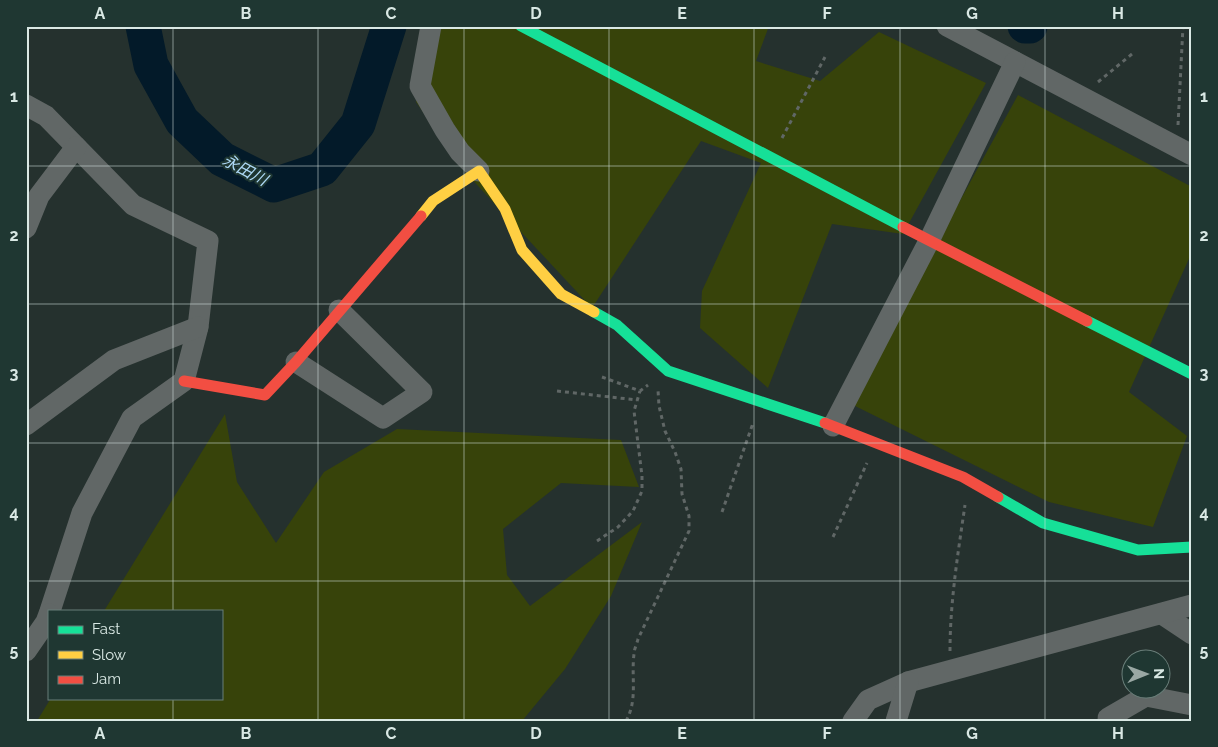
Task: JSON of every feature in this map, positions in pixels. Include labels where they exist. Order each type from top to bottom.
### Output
[{"type":"street","points":[[431,26],[420,86],[460,152],[479,171],[505,209],[522,250],[561,294],[617,325],[668,371],[833,426],[969,480],[1043,523],[1138,550],[1192,547]]},
{"type":"street","points":[[521,26],[930,241],[1192,374]]},
{"type":"street","points":[[947,26],[1184,151]]},
{"type":"street","points":[[833,426],[930,241],[1015,62]]},
{"type":"street","points":[[26,104],[46,116],[133,206],[208,242],[198,327],[184,381],[132,418],[82,513],[50,610]]},
{"type":"street","points":[[26,228],[39,196],[76,146]]},
{"type":"street","points":[[184,381],[265,395],[296,362],[433,201],[479,171]]},
{"type":"street","points":[[296,362],[383,418],[422,392],[339,310]]},
{"type":"street","points":[[26,426],[114,360],[198,327]]},
{"type":"street","points":[[853,721],[868,700],[908,682],[1192,605]]},
{"type":"street","points":[[1162,614],[1192,634]]},
{"type":"street","points":[[26,651],[46,622],[48,615]]},
{"type":"street","points":[[896,721],[908,682]]},
{"type":"street","points":[[1108,718],[1146,696],[1192,705]]},
{"type":"path","points":[[1183,26],[1184,151]]},
{"type":"path","points":[[1078,96],[1103,79],[1132,54]]},
{"type":"path","points":[[772,158],[825,57]]},
{"type":"path","points":[[597,541],[613,531],[633,511],[642,491],[634,411],[640,390],[668,371]]},
{"type":"path","points":[[602,377],[640,390]]},
{"type":"path","points":[[626,721],[632,709],[634,653],[638,639],[689,531],[689,516],[682,494],[681,469],[665,431],[658,406],[657,379]]},
{"type":"path","points":[[557,391],[637,400]]},
{"type":"path","points":[[722,512],[761,402]]},
{"type":"path","points":[[832,537],[876,443]]},
{"type":"path","points":[[950,670],[950,632],[954,585],[969,480]]},
{"type":"green space","points":[[437,26],[769,26],[756,61],[820,81],[879,32],[986,83],[903,234],[832,224],[768,388],[700,328],[702,291],[761,163],[701,141],[592,308],[466,173],[416,102]]},
{"type":"green space","points":[[1018,95],[1192,187],[1192,252],[1129,392],[1187,436],[1153,527],[1049,502],[849,403]]},
{"type":"green space","points":[[225,414],[237,482],[276,543],[324,472],[397,429],[621,440],[639,487],[561,483],[503,529],[507,575],[530,606],[642,522],[611,596],[565,669],[522,721],[37,721],[50,700],[222,700],[222,610],[105,610]]},
{"type":"waterway","name":"永田川","points":[[143,26],[151,65],[182,121],[222,159],[274,185],[322,169],[358,124],[389,26]]},
{"type":"waterway","name":"永田川","points":[[1025,26],[1030,26]]},
{"type":"traffic: fast","points":[[521,26],[903,227]]},
{"type":"traffic: fast","points":[[594,312],[617,325],[668,371],[825,423]]},
{"type":"traffic: fast","points":[[1087,321],[1192,374]]},
{"type":"traffic: fast","points":[[998,497],[1043,523],[1138,550],[1192,547]]},
{"type":"traffic: slow","points":[[421,216],[433,201],[479,171],[505,209],[522,250],[561,294],[594,312]]},
{"type":"traffic: jam","points":[[184,381],[265,395],[296,362],[421,216]]},
{"type":"traffic: jam","points":[[903,227],[1087,321]]},
{"type":"traffic: jam","points":[[825,423],[963,477],[998,497]]}]
